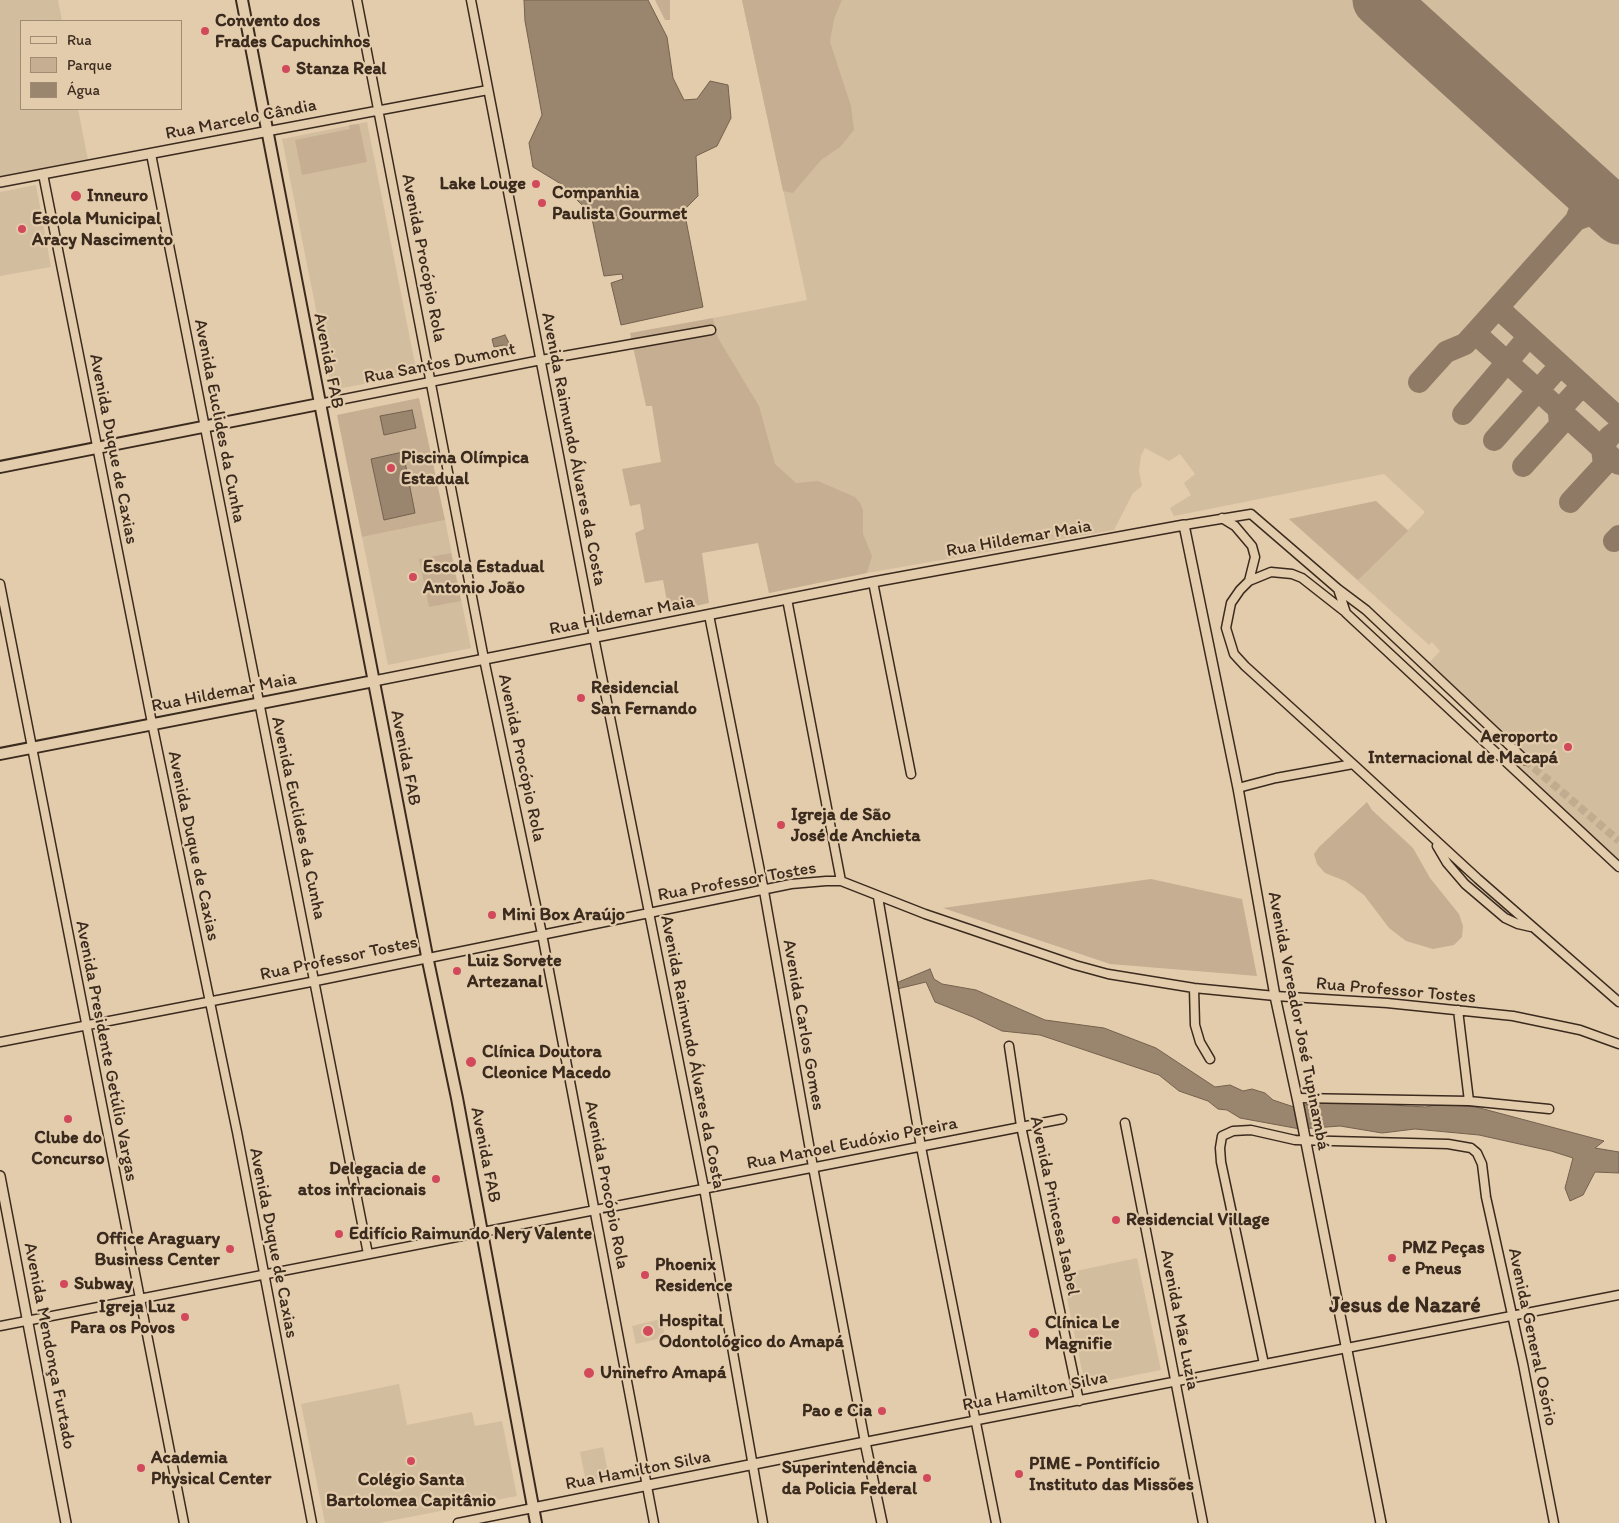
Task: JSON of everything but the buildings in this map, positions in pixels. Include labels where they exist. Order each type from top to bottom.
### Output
[{"type":"main road","name":"Avenida FAB","points":[[242,0],[269,131],[319,404],[483,1232],[536,1523]]},
{"type":"main road","name":"Rua Santos Dumont","points":[[0,467],[319,404]]},
{"type":"main road","name":"Rua Hildemar Maia","points":[[0,754],[374,681]]},
{"type":"street","name":"Avenida Procópio Rola","points":[[357,0],[484,659],[542,934],[596,1209],[654,1523]]},
{"type":"street","name":"Avenida Raimundo Álvares da Costa","points":[[471,0],[594,638],[704,1188],[751,1465],[763,1523]]},
{"type":"street","name":"Rua Marcelo Cândia","points":[[0,182],[488,90]]},
{"type":"street","name":"Avenida Euclides da Cunha","points":[[151,154],[259,704],[316,980],[368,1254]]},
{"type":"street","name":"Avenida Duque de Caxias","points":[[43,174],[264,1273],[312,1523]]},
{"type":"street","name":"Rua Santos Dumont","points":[[319,404],[541,360],[711,330]]},
{"type":"street","name":"Rua Hildemar Maia","points":[[374,681],[873,582],[1250,514],[1338,588]]},
{"type":"street","points":[[1222,518],[1235,526],[1252,546],[1255,557],[1249,581],[1231,603],[1227,617],[1226,628],[1234,654],[1434,839],[1619,1002]]},
{"type":"street","name":"Avenida Vereador José Tupinambá","points":[[1184,525],[1238,788],[1275,996],[1298,1100],[1381,1523]]},
{"type":"street","points":[[1249,581],[1271,572],[1292,574],[1302,578],[1346,613],[1619,867]]},
{"type":"street","points":[[873,582],[911,774]]},
{"type":"street","name":"Avenida Presidente Getúlio Vargas","points":[[0,584],[184,1523]]},
{"type":"street","points":[[1338,588],[1346,613]]},
{"type":"street","points":[[1338,588],[1366,610],[1525,760]]},
{"type":"street","points":[[787,599],[841,881]]},
{"type":"street","name":"Avenida Carlos Gomes","points":[[709,615],[764,891],[813,1167],[866,1442]]},
{"type":"street","points":[[1238,788],[1284,776],[1353,764]]},
{"type":"street","points":[[1434,839],[1447,863],[1465,884],[1505,918],[1518,924],[1531,926]]},
{"type":"street","name":"Rua Professor Tostes","points":[[0,1042],[316,980],[427,956],[764,891],[790,884],[841,881],[878,897],[1075,965],[1108,974],[1194,988],[1458,1010],[1556,1024],[1580,1030],[1619,1044]]},
{"type":"street","points":[[878,897],[921,1147],[977,1420],[996,1523]]},
{"type":"street","points":[[1194,988],[1194,1025],[1200,1042],[1210,1059]]},
{"type":"street","points":[[1458,1010],[1469,1101]]},
{"type":"street","name":"Avenida Princesa Isabel","points":[[1009,1046],[1021,1126],[1078,1401]]},
{"type":"street","points":[[1298,1100],[1469,1101],[1549,1109]]},
{"type":"street","name":"Rua Manoel Eudóxio Pereira","points":[[0,1326],[140,1297],[1062,1119]]},
{"type":"street","name":"Avenida Mãe Luzia","points":[[1125,1123],[1203,1523]]},
{"type":"street","points":[[1264,1364],[1224,1171],[1220,1148],[1222,1136],[1225,1133],[1251,1130],[1305,1136]]},
{"type":"street","name":"Avenida General Osório","points":[[1305,1136],[1466,1146],[1477,1153],[1480,1158],[1486,1197],[1513,1317],[1554,1523]]},
{"type":"street","name":"Avenida Mendonça Furtado","points":[[0,1176],[66,1523]]},
{"type":"street","name":"Rua Hamilton Silva","points":[[458,1523],[1078,1401],[1175,1380],[1513,1317],[1619,1295]]},
{"type":"street","points":[[866,1442],[882,1523]]},
{"type":"shaded area","points":[[0,0],[58,0],[62,20],[20,20],[20,110],[78,110],[88,160],[0,177]]},
{"type":"shaded area","points":[[742,0],[1619,0],[1619,864],[1516,769],[1527,758],[1427,665],[1440,651],[1432,642],[1429,645],[1289,519],[1376,501],[1408,530],[1425,512],[1384,474],[1174,516],[1170,508],[1191,495],[1184,483],[1195,474],[1180,454],[1169,461],[1145,448],[1141,456],[1139,471],[1142,486],[1133,493],[1114,530],[867,573],[769,593],[713,318],[807,300]]},
{"type":"shaded area","points":[[367,122],[417,374],[332,390],[282,139]]},
{"type":"shaded area","name":"Escola Municipal Aracy Nascimento","points":[[36,185],[51,267],[0,276],[0,192]]},
{"type":"shaded area","name":"Escola Estadual Antonio João","points":[[445,520],[471,648],[388,665],[362,537]]},
{"type":"shaded area","points":[[1137,1258],[1161,1370],[1085,1385],[1062,1274]]},
{"type":"shaded area","name":"Hospital Odontológico do Amapá","points":[[661,1319],[665,1337],[636,1344],[632,1326]]},
{"type":"shaded area","name":"Colégio Santa Bartolomea Capitânio","points":[[399,1384],[407,1425],[472,1412],[475,1426],[502,1421],[517,1496],[379,1523],[325,1523],[301,1404]]},
{"type":"shaded area","points":[[603,1447],[609,1477],[586,1482],[580,1452]]},
{"type":"green space","points":[[655,0],[670,0],[670,20],[665,20]]},
{"type":"green space","points":[[742,0],[842,0],[834,19],[830,42],[851,106],[854,130],[840,147],[821,160],[793,193],[783,191]]},
{"type":"green space","points":[[359,124],[367,162],[302,175],[295,140],[350,129],[349,125]]},
{"type":"green space","points":[[713,318],[718,338],[759,406],[775,464],[796,483],[818,481],[855,497],[860,503],[863,510],[863,534],[872,556],[867,573],[769,593],[758,543],[702,553],[709,603],[669,612],[663,580],[645,583],[635,533],[644,529],[640,504],[630,506],[622,469],[661,462],[652,406],[646,406],[630,333]]},
{"type":"green space","name":"Piscina Olímpica Estadual","points":[[419,398],[445,520],[362,537],[337,415]]},
{"type":"green space","points":[[1376,501],[1408,531],[1358,580],[1289,519]]},
{"type":"green space","points":[[451,553],[461,601],[429,607],[419,559]]},
{"type":"green space","points":[[1367,802],[1372,810],[1413,848],[1430,878],[1459,914],[1463,926],[1462,937],[1454,945],[1433,949],[1406,941],[1389,928],[1364,895],[1345,881],[1325,873],[1317,864],[1314,854],[1319,847]]},
{"type":"green space","points":[[1151,879],[1242,899],[1257,976],[1110,964],[943,908]]},
{"type":"water","points":[[524,0],[648,0],[667,37],[673,78],[684,100],[697,99],[710,81],[728,85],[731,118],[717,146],[696,156],[698,196],[684,210],[703,307],[621,325],[611,283],[623,279],[622,274],[604,276],[591,214],[561,184],[533,167],[529,143],[542,115],[525,21]]},
{"type":"water","points":[[505,335],[509,343],[506,347],[504,345],[494,347],[492,339]]},
{"type":"water","points":[[412,410],[416,428],[384,435],[380,416]]},
{"type":"water","points":[[403,452],[415,513],[384,520],[371,459]]},
{"type":"water","points":[[930,969],[934,979],[942,984],[976,990],[1045,1020],[1104,1028],[1156,1048],[1215,1087],[1230,1085],[1243,1091],[1252,1089],[1265,1093],[1273,1100],[1294,1107],[1331,1100],[1426,1107],[1439,1104],[1476,1107],[1604,1141],[1595,1148],[1619,1152],[1619,1173],[1595,1172],[1583,1195],[1570,1201],[1565,1188],[1573,1158],[1551,1151],[1479,1135],[1415,1129],[1382,1133],[1340,1126],[1300,1129],[1240,1118],[1227,1110],[1218,1109],[1208,1101],[1179,1091],[1159,1075],[1040,1035],[1002,1031],[935,1002],[926,982],[897,989],[896,983]]},
{"type":"taxiway","points":[[1419,382],[1446,352],[1465,344],[1576,220],[1582,204],[1582,195],[1571,174]]},
{"type":"taxiway","points":[[1576,220],[1597,212],[1611,214],[1619,218]]},
{"type":"taxiway","points":[[1498,308],[1619,418]]},
{"type":"taxiway","points":[[1475,333],[1619,464]]},
{"type":"taxiway","points":[[1463,414],[1524,342],[1525,333]]},
{"type":"taxiway","points":[[1494,440],[1557,369],[1559,364]]},
{"type":"taxiway","points":[[1523,466],[1560,425],[1559,413],[1564,405],[1576,392],[1585,388]]},
{"type":"taxiway","points":[[1570,502],[1604,465],[1602,449],[1609,437],[1619,429]]},
{"type":"taxiway","points":[[1614,541],[1619,536]]},
{"type":"runway","points":[[1380,0],[1619,217]]},
{"type":"tunnel","points":[[1525,760],[1619,841]]},
{"type":"place","name":"Convento dos Frades Capuchinhos","points":[[205,31]]},
{"type":"place","name":"Stanza Real","points":[[286,69]]},
{"type":"place","name":"Lake Louge","points":[[536,184]]},
{"type":"place","name":"Inneuro","points":[[76,196]]},
{"type":"place","name":"Companhia Paulista Gourmet","points":[[542,203]]},
{"type":"place","name":"Escola Municipal Aracy Nascimento","points":[[22,229]]},
{"type":"place","name":"Piscina Olímpica Estadual","points":[[391,468]]},
{"type":"place","name":"Escola Estadual Antonio João","points":[[413,577]]},
{"type":"place","name":"Residencial San Fernando","points":[[581,698]]},
{"type":"place","name":"Aeroporto Internacional de Macapá","points":[[1568,747]]},
{"type":"place","name":"Igreja de São José de Anchieta","points":[[781,825]]},
{"type":"place","name":"Mini Box Araújo","points":[[492,915]]},
{"type":"place","name":"Luiz Sorvete Artezanal","points":[[457,971]]},
{"type":"place","name":"Clínica Doutora Cleonice Macedo","points":[[471,1062]]},
{"type":"place","name":"Clube do Concurso","points":[[68,1119]]},
{"type":"place","name":"Delegacia de atos infracionais","points":[[436,1179]]},
{"type":"place","name":"Residencial Village","points":[[1116,1220]]},
{"type":"place","name":"Edifício Raimundo Nery Valente","points":[[339,1234]]},
{"type":"place","name":"Office Araguary Business Center","points":[[230,1249]]},
{"type":"place","name":"PMZ Peças e Pneus","points":[[1392,1258]]},
{"type":"place","name":"Phoenix Residence","points":[[645,1275]]},
{"type":"place","name":"Subway","points":[[64,1284]]},
{"type":"place","name":"Igreja Luz Para os Povos","points":[[185,1317]]},
{"type":"place","name":"Hospital Odontológico do Amapá","points":[[648,1331]]},
{"type":"place","name":"Clínica Le Magnifie","points":[[1034,1333]]},
{"type":"place","name":"Uninefro Amapá","points":[[589,1373]]},
{"type":"place","name":"Pao e Cia","points":[[882,1411]]},
{"type":"place","name":"Colégio Santa Bartolomea Capitânio","points":[[411,1461]]},
{"type":"place","name":"Academia Physical Center","points":[[141,1468]]},
{"type":"place","name":"PIME - Pontifício Instituto das Missões","points":[[1019,1474]]},
{"type":"place","name":"Superintendência da Policia Federal","points":[[927,1478]]},
{"type":"district","name":"Jesus de Nazaré","points":[[1405,1306]]}]
